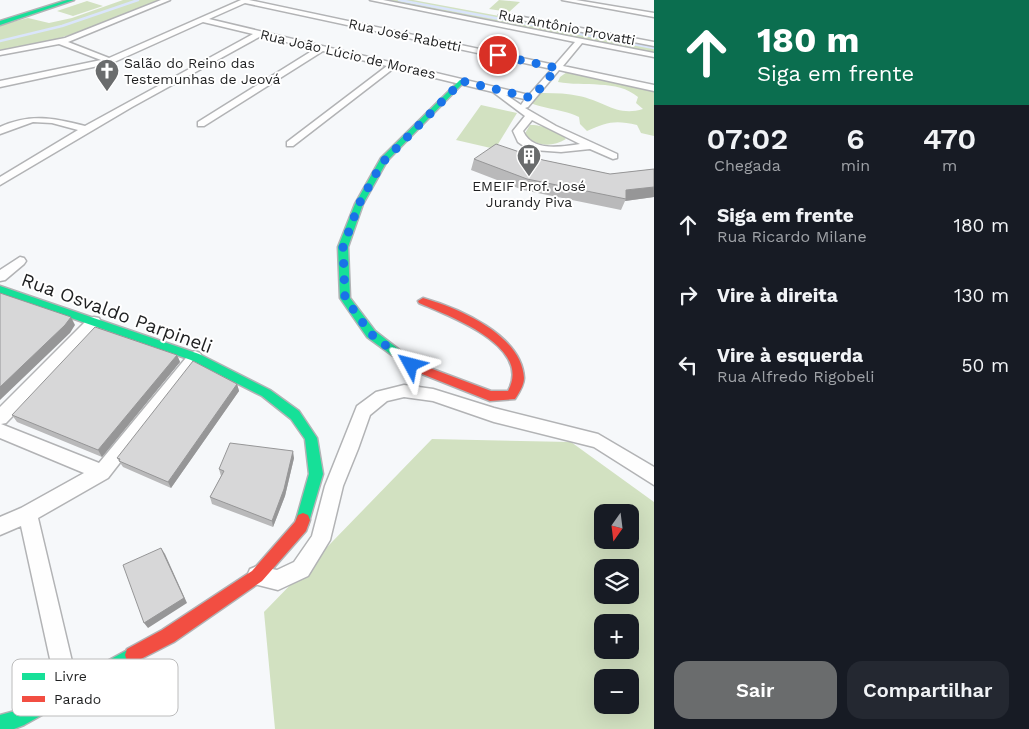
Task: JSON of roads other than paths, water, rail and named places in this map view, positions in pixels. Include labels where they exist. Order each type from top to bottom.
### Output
[{"type":"street","points":[[4,21],[72,0]]},
{"type":"street","points":[[0,53],[61,42],[167,0]]},
{"type":"street","points":[[0,84],[124,56],[245,0]]},
{"type":"street","name":"Rua José Rabetti","points":[[245,0],[654,88]]},
{"type":"street","points":[[373,0],[654,55]]},
{"type":"street","points":[[565,0],[654,15]]},
{"type":"street","points":[[599,13],[605,7]]},
{"type":"street","name":"Rua Antônio Provatti","points":[[498,14],[654,44]]},
{"type":"street","name":"Rua João Lúcio de Moraes","points":[[203,20],[532,98]]},
{"type":"street","points":[[582,30],[588,24]]},
{"type":"street","points":[[0,182],[86,128],[261,33]]},
{"type":"street","points":[[521,110],[580,41]]},
{"type":"street","points":[[61,42],[109,60]]},
{"type":"street","points":[[201,124],[322,48]]},
{"type":"street","points":[[290,144],[393,65]]},
{"type":"street","points":[[423,301],[496,336],[513,354],[518,380],[511,396],[490,396],[411,365],[371,334],[345,298],[343,247],[359,204],[384,160],[462,81]]},
{"type":"street","name":"Rua João Lúcio de Moraes","points":[[492,88],[521,110],[553,129],[614,156]]},
{"type":"street","points":[[530,116],[518,131],[519,137],[525,143],[549,149],[591,146]]},
{"type":"street","points":[[0,131],[16,122],[30,119],[44,119],[86,128]]},
{"type":"street","points":[[0,277],[20,261]]},
{"type":"street","name":"Rua Osvaldo Parpineli","points":[[0,289],[195,356],[266,393],[295,414],[311,438],[316,474],[301,526],[257,576],[168,636],[125,659]]},
{"type":"street","points":[[0,418],[94,322]]},
{"type":"street","points":[[0,526],[28,514],[102,472],[195,356]]},
{"type":"street","points":[[257,576],[278,580],[301,569],[320,540],[334,486],[364,411],[382,396],[404,391],[433,396],[494,415],[554,428],[598,441],[654,477]]},
{"type":"street","points":[[0,431],[102,472]]},
{"type":"street","points":[[28,514],[61,659]]},
{"type":"street","name":"Rua Osvaldo Parpineli","points":[[0,724],[23,716]]},
{"type":"waterway","points":[[0,41],[62,26],[138,0]]},
{"type":"waterway","points":[[399,0],[654,48]]},
{"type":"place","name":"Salão do Reino das Testemunhas de Jeová","points":[[107,92]]},
{"type":"place","name":"EMEIF Prof. José Jurandy Piva","points":[[529,177]]}]
